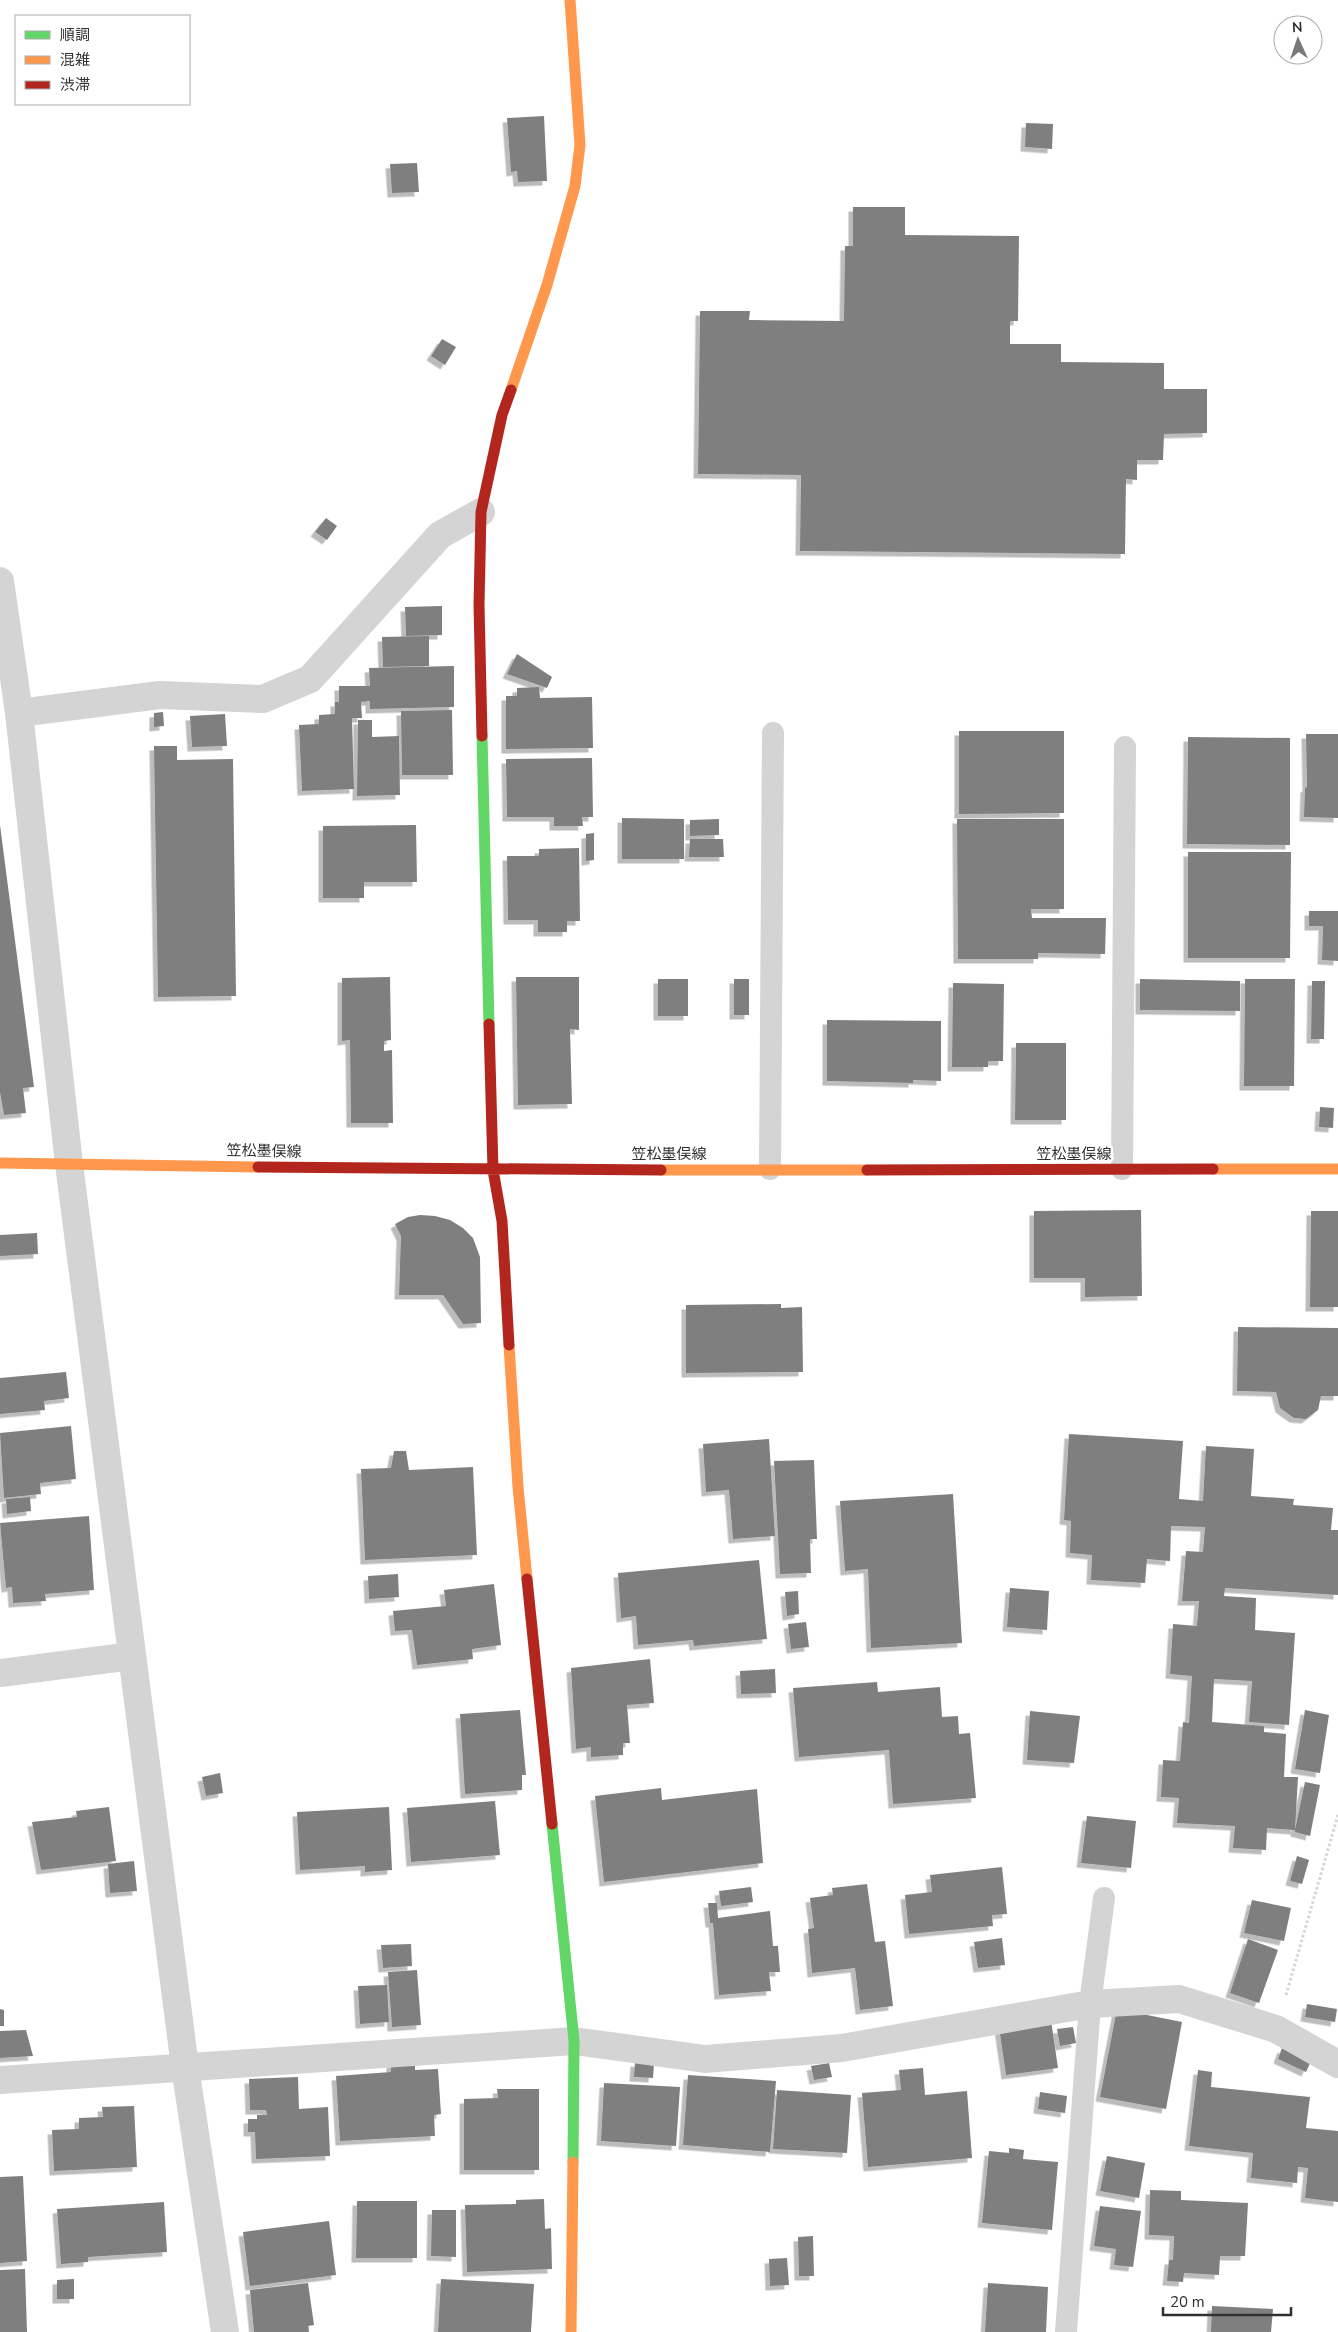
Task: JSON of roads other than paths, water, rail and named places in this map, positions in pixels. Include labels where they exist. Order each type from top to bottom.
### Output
[{"type":"street","points":[[570,0],[580,145],[575,186],[547,285],[502,415],[481,512],[479,605],[493,1170],[502,1221],[518,1487],[574,2041],[571,2332]]},
{"type":"street","points":[[19,713],[160,695],[262,699],[310,679],[440,535],[481,512]]},
{"type":"street","points":[[0,581],[19,713],[69,1164],[132,1656],[185,2067],[225,2332]]},
{"type":"street","name":"笠松墨俣線","points":[[0,1163],[493,1170],[1338,1169]]},
{"type":"street","points":[[0,1674],[132,1656]]},
{"type":"street","points":[[0,2080],[574,2041],[705,2059],[842,2048],[1090,2004],[1179,1999],[1276,2029],[1338,2064]]},
{"type":"lane","points":[[770,1169],[773,733]]},
{"type":"lane","points":[[1122,1169],[1125,747]]},
{"type":"lane","points":[[1066,2332],[1090,2004],[1104,1898]]}]
